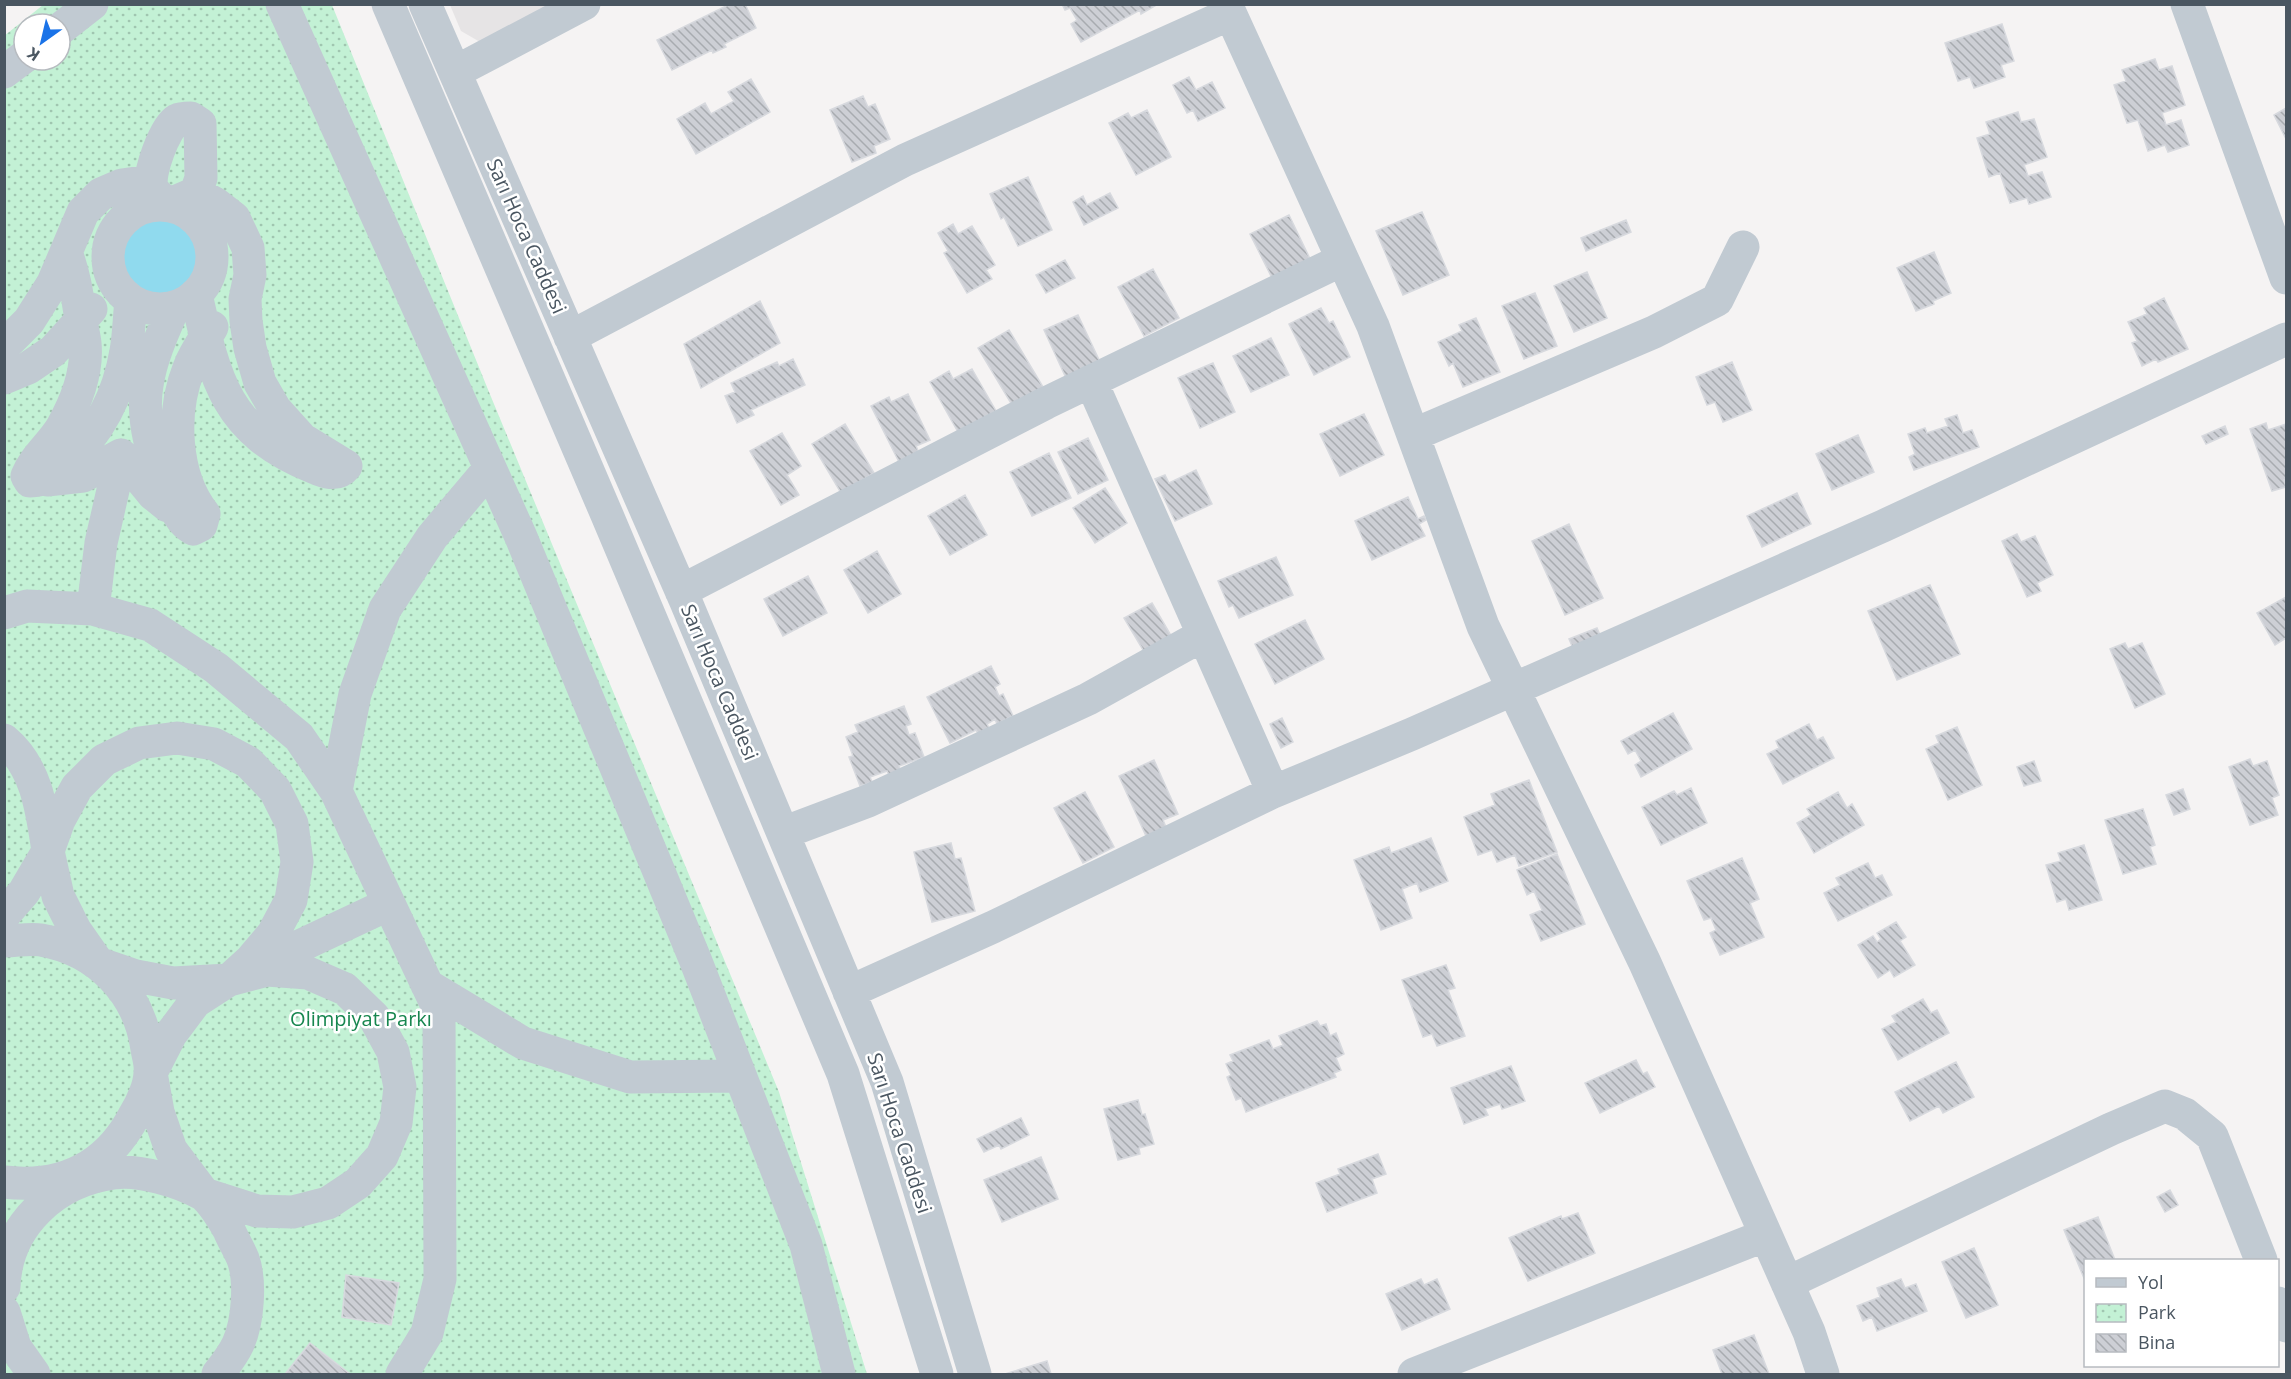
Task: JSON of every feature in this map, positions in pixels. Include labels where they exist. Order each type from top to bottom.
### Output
[{"type":"street","points":[[72,20],[92,4]]},
{"type":"street","points":[[282,4],[521,537],[695,959],[806,1245],[839,1374]]},
{"type":"street","name":"Sarı Hoca Caddesi","points":[[388,4],[843,1074],[937,1374]]},
{"type":"street","name":"Sarı Hoca Caddesi","points":[[425,4],[681,591],[887,1082],[975,1374]]},
{"type":"street","points":[[455,72],[584,4]]},
{"type":"street","points":[[2187,4],[2286,278]]},
{"type":"street","points":[[570,337],[905,160],[1228,9],[1373,326],[1483,626],[1645,963],[1788,1283],[1809,1332],[1823,1374]]},
{"type":"street","points":[[4,343],[29,321],[52,283],[83,212],[101,194],[122,185],[172,193],[216,204],[234,218],[248,248],[246,321],[250,348],[260,382],[275,409],[303,439],[346,466],[342,470],[334,474],[321,471],[258,438],[234,409],[220,385],[205,338],[185,301]]},
{"type":"street","points":[[172,193],[186,211],[200,223],[209,238],[213,256],[210,274],[201,290],[185,301],[152,309],[131,301],[123,294],[108,266],[108,249],[112,234],[122,220],[172,193]]},
{"type":"street","points":[[1413,435],[1654,332],[1717,300],[1743,247]]},
{"type":"street","points":[[66,252],[76,280],[85,343],[84,366],[77,396],[61,428],[44,453],[32,465],[27,476],[30,481],[82,476],[121,455]]},
{"type":"street","points":[[681,591],[1091,381],[1342,260]]},
{"type":"street","points":[[4,378],[28,368],[53,351],[91,309],[111,274]]},
{"type":"street","points":[[185,301],[153,360],[146,387],[147,424],[160,475],[179,515],[186,525],[193,529],[201,525],[204,514],[196,504],[184,479],[179,433],[180,396],[189,366],[205,338],[216,321],[248,288]]},
{"type":"street","points":[[41,481],[73,457],[106,413],[122,369],[131,301]]},
{"type":"street","points":[[849,992],[993,927],[1273,792],[1412,734],[1883,526],[2286,339]]},
{"type":"street","points":[[1091,381],[1273,792]]},
{"type":"street","points":[[121,455],[153,494],[179,515]]},
{"type":"street","points":[[93,609],[101,543],[121,455]]},
{"type":"street","points":[[336,791],[355,694],[384,609],[432,537],[490,468]]},
{"type":"street","points":[[4,613],[27,606],[93,609],[150,625],[216,668],[299,737],[336,791],[439,1010],[440,1279],[427,1333],[402,1374]]},
{"type":"street","points":[[783,833],[868,801],[1088,699],[1203,635]]},
{"type":"street","points":[[4,915],[24,892],[48,851],[59,820],[77,786],[104,760],[139,743],[177,738],[214,744],[248,762],[275,790],[292,824],[297,862],[291,900],[273,934],[228,980]]},
{"type":"street","points":[[4,740],[14,748],[34,781],[58,896],[75,930],[98,963],[130,997],[144,1031],[158,1112],[171,1150],[226,1224],[244,1261],[248,1303],[238,1343],[218,1374]]},
{"type":"street","points":[[4,1182],[29,1185],[66,1178],[98,1161],[124,1136],[141,1103],[151,1073],[171,1034],[195,1002],[228,980],[390,904]]},
{"type":"street","points":[[4,941],[39,940],[75,950],[98,963],[136,976],[173,982],[228,980],[267,970],[308,973],[345,989],[374,1017],[393,1052],[400,1087],[396,1123],[382,1156],[358,1184],[328,1203],[293,1212],[257,1211],[158,1176],[116,1172],[76,1182],[43,1203],[18,1234],[5,1270],[4,1287]]},
{"type":"street","points":[[427,985],[523,1043],[630,1077],[740,1076]]},
{"type":"street","points":[[1788,1283],[2165,1106],[2185,1114],[2212,1136],[2261,1259]]},
{"type":"street","points":[[1414,1374],[1766,1235]]},
{"type":"street","points":[[2279,1308],[2286,1326]]},
{"type":"street","points":[[4,1312],[15,1347],[34,1374]]},
{"type":"shaded area","points":[[450,5],[567,5],[487,46],[461,31]]},
{"type":"green space","name":"Olimpiyat Parkı","points":[[43,5],[332,5],[489,392],[779,1092],[867,1374],[5,1374],[4,36],[12,30],[12,72],[72,72],[72,12],[34,12]]},
{"type":"water","points":[[161,214],[176,217],[189,226],[198,239],[201,254],[198,269],[189,282],[176,291],[161,294],[146,291],[133,282],[124,269],[121,254],[124,239],[133,226],[146,217]]},
{"type":"building","points":[[730,4],[745,4],[756,28],[724,44],[726,47],[713,53],[712,50],[672,70],[657,40]]},
{"type":"building","points":[[1062,4],[1158,4],[1141,14],[1140,10],[1081,42],[1071,24],[1077,20],[1070,8],[1065,10]]},
{"type":"building","points":[[2002,24],[2014,61],[2001,65],[2005,77],[1974,88],[1970,77],[1958,81],[1945,43]]},
{"type":"building","points":[[2155,59],[2159,70],[2172,66],[2185,105],[2162,113],[2166,125],[2181,120],[2189,145],[2168,152],[2165,145],[2148,151],[2138,120],[2127,123],[2114,85],[2126,81],[2122,70]]},
{"type":"building","points":[[1189,77],[1196,90],[1212,82],[1225,108],[1198,121],[1193,110],[1187,113],[1173,85]]},
{"type":"building","points":[[751,79],[770,112],[696,154],[677,119],[705,103],[711,114],[734,101],[728,92]]},
{"type":"building","points":[[863,96],[868,107],[875,104],[890,139],[874,146],[876,153],[852,162],[830,110]]},
{"type":"building","points":[[2286,108],[2286,139],[2274,115]]},
{"type":"building","points":[[1147,110],[1171,157],[1136,175],[1109,123],[1128,113],[1131,118]]},
{"type":"building","points":[[2018,112],[2021,122],[2034,119],[2047,157],[2024,165],[2028,176],[2042,172],[2051,197],[2029,204],[2027,198],[2010,203],[2000,173],[1989,177],[1977,138],[1990,134],[1986,122]]},
{"type":"building","points":[[1028,177],[1052,230],[1018,246],[1004,217],[1001,219],[990,194]]},
{"type":"building","points":[[1110,193],[1118,208],[1084,225],[1073,202],[1083,196],[1087,205]]},
{"type":"building","points":[[1422,212],[1449,275],[1403,295],[1376,231]]},
{"type":"building","points":[[1289,215],[1312,263],[1274,282],[1250,234]]},
{"type":"building","points":[[1626,220],[1631,232],[1586,251],[1581,238]]},
{"type":"building","points":[[953,224],[958,234],[972,226],[995,265],[986,270],[992,279],[967,293],[944,253],[948,251],[938,233]]},
{"type":"building","points":[[1934,252],[1951,293],[1933,301],[1934,304],[1916,311],[1897,268]]},
{"type":"building","points":[[1065,260],[1075,278],[1046,293],[1036,275]]},
{"type":"building","points":[[1153,269],[1179,318],[1144,336],[1118,287]]},
{"type":"building","points":[[1587,272],[1607,318],[1574,332],[1554,286]]},
{"type":"building","points":[[1535,293],[1557,346],[1524,359],[1502,306]]},
{"type":"building","points":[[2164,298],[2188,349],[2142,366],[2132,343],[2137,341],[2128,322],[2147,314],[2144,308]]},
{"type":"building","points":[[760,301],[780,343],[701,388],[684,344]]},
{"type":"building","points":[[1321,308],[1329,323],[1333,321],[1350,357],[1314,375],[1289,324]]},
{"type":"building","points":[[1078,315],[1100,362],[1066,378],[1044,330]]},
{"type":"building","points":[[1476,318],[1500,372],[1463,387],[1453,363],[1449,366],[1438,342],[1462,331],[1459,325]]},
{"type":"building","points":[[1009,330],[1046,392],[1015,410],[978,348]]},
{"type":"building","points":[[1271,338],[1289,375],[1251,392],[1233,356]]},
{"type":"building","points":[[793,359],[805,385],[751,410],[754,415],[737,423],[725,396],[735,392],[731,383],[777,362],[779,366]]},
{"type":"building","points":[[1732,362],[1752,410],[1723,422],[1715,402],[1707,405],[1696,377]]},
{"type":"building","points":[[1213,363],[1235,412],[1200,428],[1178,378]]},
{"type":"building","points":[[972,369],[996,411],[958,432],[930,382],[949,371],[953,379]]},
{"type":"building","points":[[908,394],[930,440],[916,446],[919,453],[899,462],[871,406],[889,397],[891,402]]},
{"type":"building","points":[[1364,414],[1384,455],[1340,476],[1320,434]]},
{"type":"building","points":[[1957,415],[1963,433],[1972,430],[1979,447],[1914,470],[1909,457],[1915,454],[1908,434],[1925,428],[1927,433],[1948,426],[1945,419]]},
{"type":"building","points":[[2266,423],[2268,430],[2286,424],[2286,480],[2284,480],[2286,487],[2272,491],[2250,429]]},
{"type":"building","points":[[845,424],[874,473],[841,493],[812,444]]},
{"type":"building","points":[[2225,426],[2228,434],[2206,444],[2202,436]]},
{"type":"building","points":[[782,433],[801,466],[787,475],[799,495],[781,505],[750,451]]},
{"type":"building","points":[[1858,435],[1874,472],[1832,490],[1816,454]]},
{"type":"building","points":[[1088,438],[1108,480],[1078,494],[1058,452]]},
{"type":"building","points":[[1049,453],[1071,498],[1032,516],[1010,472]]},
{"type":"building","points":[[1196,470],[1212,504],[1175,521],[1155,479],[1165,475],[1169,483]]},
{"type":"building","points":[[1105,488],[1127,523],[1095,543],[1073,508]]},
{"type":"building","points":[[1797,493],[1811,524],[1762,547],[1747,516]]},
{"type":"building","points":[[965,495],[987,535],[950,555],[928,516]]},
{"type":"building","points":[[1408,497],[1418,519],[1424,516],[1426,520],[1419,524],[1425,536],[1372,560],[1355,521]]},
{"type":"building","points":[[1569,524],[1603,598],[1565,615],[1532,541]]},
{"type":"building","points":[[2017,534],[2021,542],[2035,536],[2053,575],[2037,583],[2041,591],[2027,597],[2002,541]]},
{"type":"building","points":[[877,551],[901,594],[868,613],[844,570]]},
{"type":"building","points":[[1276,557],[1293,595],[1239,618],[1233,605],[1229,607],[1218,581]]},
{"type":"building","points":[[808,576],[827,613],[783,636],[764,599]]},
{"type":"building","points":[[1930,585],[1960,654],[1897,680],[1868,611]]},
{"type":"building","points":[[2286,597],[2286,638],[2275,645],[2257,613]]},
{"type":"building","points":[[1152,603],[1173,639],[1146,655],[1124,618]]},
{"type":"building","points":[[1305,620],[1324,659],[1275,684],[1255,644]]},
{"type":"building","points":[[1597,628],[1604,644],[1576,655],[1569,639]]},
{"type":"building","points":[[2125,643],[2128,649],[2142,643],[2165,694],[2135,708],[2110,649]]},
{"type":"building","points":[[991,666],[1000,684],[995,687],[999,696],[1003,694],[1013,716],[997,724],[995,719],[987,724],[990,730],[979,735],[976,730],[950,743],[927,697]]},
{"type":"building","points":[[904,706],[911,724],[906,726],[909,735],[915,733],[924,757],[899,766],[901,773],[890,777],[887,771],[870,777],[872,782],[860,786],[849,757],[853,756],[846,737],[858,732],[855,725]]},
{"type":"building","points":[[1673,713],[1692,749],[1641,777],[1635,765],[1641,761],[1635,750],[1628,754],[1621,741]]},
{"type":"building","points":[[1282,718],[1293,742],[1281,748],[1270,724]]},
{"type":"building","points":[[1809,724],[1817,740],[1823,737],[1834,758],[1783,784],[1767,754],[1779,748],[1776,741]]},
{"type":"building","points":[[1957,727],[1982,785],[1948,800],[1926,749],[1939,743],[1936,736]]},
{"type":"building","points":[[2250,759],[2253,766],[2267,761],[2279,795],[2272,798],[2278,815],[2250,825],[2229,767]]},
{"type":"building","points":[[1154,760],[1178,814],[1163,820],[1166,827],[1146,836],[1119,776]]},
{"type":"building","points":[[2034,761],[2041,781],[2024,786],[2017,767]]},
{"type":"building","points":[[1529,780],[1557,852],[1519,866],[1515,855],[1497,862],[1492,850],[1478,855],[1464,817],[1495,805],[1491,794]]},
{"type":"building","points":[[1691,788],[1707,823],[1661,845],[1642,807],[1674,791],[1677,795]]},
{"type":"building","points":[[2183,789],[2190,809],[2174,815],[2166,795]]},
{"type":"building","points":[[1085,792],[1114,847],[1083,863],[1054,808]]},
{"type":"building","points":[[1838,792],[1847,808],[1852,804],[1864,825],[1814,853],[1797,823],[1811,815],[1807,809]]},
{"type":"building","points":[[2143,809],[2155,845],[2150,847],[2156,864],[2123,874],[2105,820]]},
{"type":"building","points":[[1431,838],[1448,881],[1420,892],[1417,883],[1402,889],[1412,918],[1381,930],[1354,860],[1389,847],[1391,853]]},
{"type":"building","points":[[951,843],[955,859],[961,858],[975,911],[932,922],[914,852]]},
{"type":"building","points":[[2084,845],[2102,900],[2069,910],[2066,899],[2057,902],[2046,865],[2061,861],[2058,853]]},
{"type":"building","points":[[1557,854],[1585,924],[1541,941],[1530,915],[1542,910],[1534,891],[1527,895],[1517,870]]},
{"type":"building","points":[[1742,858],[1759,899],[1750,903],[1764,937],[1720,955],[1710,933],[1716,930],[1711,918],[1704,920],[1687,881]]},
{"type":"building","points":[[1868,863],[1875,878],[1882,875],[1892,895],[1838,921],[1824,893],[1840,885],[1836,878]]},
{"type":"building","points":[[1896,922],[1906,937],[1900,941],[1915,965],[1894,977],[1890,970],[1878,978],[1858,945],[1873,936],[1877,942],[1881,939],[1877,933]]},
{"type":"building","points":[[1446,965],[1455,988],[1448,990],[1465,1036],[1437,1046],[1432,1034],[1423,1037],[1402,980]]},
{"type":"building","points":[[1923,999],[1931,1013],[1937,1010],[1949,1033],[1898,1060],[1882,1029],[1896,1022],[1892,1016]]},
{"type":"building","points":[[1317,1021],[1320,1026],[1326,1024],[1330,1036],[1336,1033],[1344,1054],[1336,1058],[1341,1070],[1334,1073],[1336,1077],[1246,1112],[1241,1098],[1236,1100],[1227,1077],[1231,1075],[1226,1064],[1233,1061],[1230,1055],[1269,1040],[1273,1049],[1283,1045],[1279,1036]]},
{"type":"building","points":[[1636,1060],[1643,1074],[1647,1072],[1655,1087],[1600,1113],[1585,1083]]},
{"type":"building","points":[[1956,1062],[1974,1097],[1943,1113],[1939,1106],[1910,1121],[1895,1092]]},
{"type":"building","points":[[1511,1066],[1525,1101],[1502,1109],[1500,1104],[1485,1109],[1488,1115],[1464,1124],[1451,1088]]},
{"type":"building","points":[[1138,1100],[1154,1144],[1139,1148],[1140,1154],[1118,1160],[1104,1109]]},
{"type":"building","points":[[1021,1118],[1029,1135],[1001,1149],[999,1145],[984,1152],[977,1139]]},
{"type":"building","points":[[1378,1154],[1386,1174],[1372,1179],[1377,1193],[1327,1212],[1316,1183],[1340,1174],[1338,1169]]},
{"type":"building","points":[[1041,1157],[1058,1199],[1002,1222],[984,1180]]},
{"type":"building","points":[[2170,1190],[2178,1205],[2165,1212],[2157,1197]]},
{"type":"building","points":[[1578,1213],[1595,1253],[1528,1281],[1509,1238],[1561,1216],[1562,1219]]},
{"type":"building","points":[[2098,1217],[2115,1259],[2084,1259],[2084,1278],[2064,1230]]},
{"type":"building","points":[[1974,1248],[1998,1305],[1966,1318],[1942,1262]]},
{"type":"building","points":[[346,1275],[399,1283],[391,1325],[342,1317]]},
{"type":"building","points":[[1421,1279],[1424,1285],[1437,1279],[1450,1309],[1402,1330],[1386,1294]]},
{"type":"building","points":[[1901,1279],[1905,1288],[1916,1284],[1927,1311],[1877,1331],[1872,1317],[1863,1321],[1857,1306],[1880,1297],[1877,1288]]},
{"type":"building","points":[[1754,1335],[1769,1374],[1722,1374],[1713,1350]]},
{"type":"building","points":[[310,1343],[350,1374],[285,1374]]},
{"type":"building","points":[[1047,1361],[1051,1374],[1005,1374]]}]
